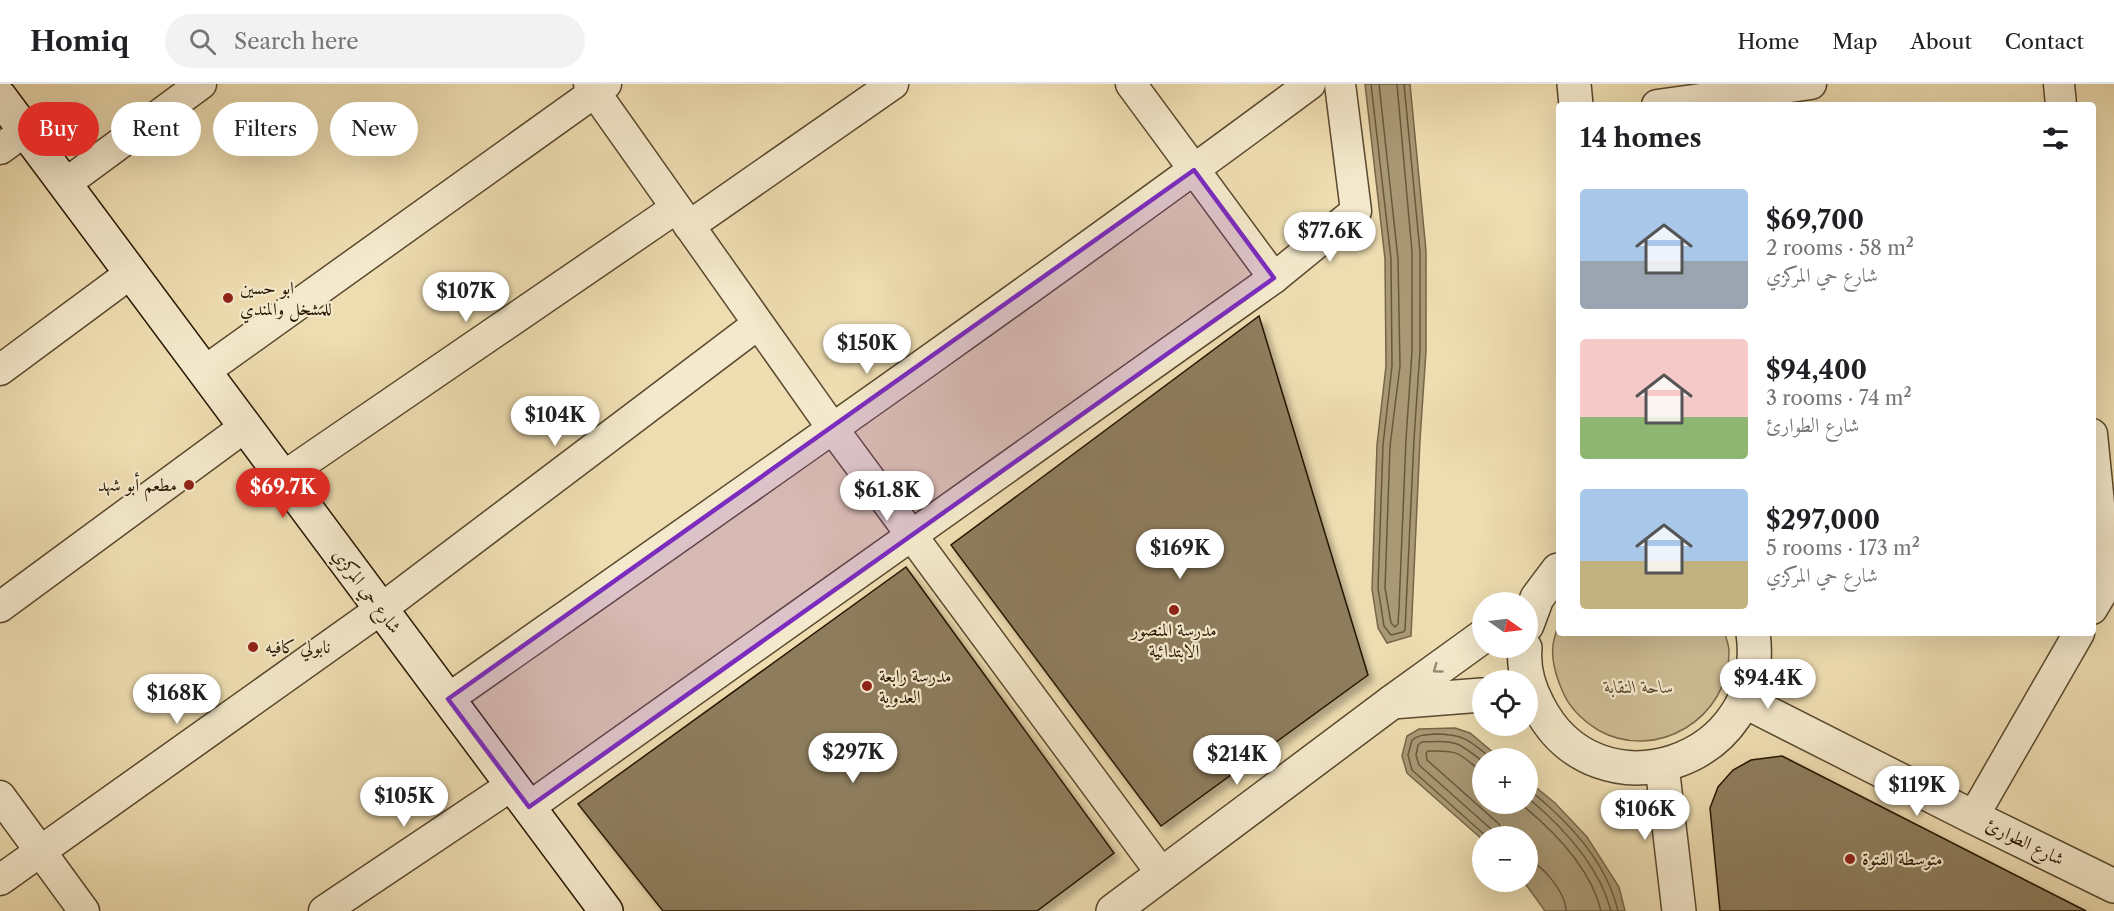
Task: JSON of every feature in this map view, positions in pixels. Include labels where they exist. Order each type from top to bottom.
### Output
[{"type":"street","points":[[65,184],[201,84]]},
{"type":"street","points":[[283,477],[683,217],[893,84]]},
{"type":"street","points":[[1131,84],[1274,278]]},
{"type":"street","points":[[448,699],[833,429],[1310,84]]},
{"type":"street","points":[[324,911],[520,796],[911,535],[1274,278],[1356,211],[1340,84]]},
{"type":"street","points":[[1574,84],[1576,102]]},
{"type":"street","points":[[1679,102],[1811,84]]},
{"type":"street","points":[[2059,84],[2061,102]]},
{"type":"street","points":[[205,371],[597,87],[683,217],[833,429],[1162,874]]},
{"type":"street","name":"شارع حي المركزي","points":[[0,97],[13,140],[65,184],[606,911]]},
{"type":"street","points":[[0,370],[131,273]]},
{"type":"street","points":[[0,880],[381,609],[758,324]]},
{"type":"street","points":[[0,606],[246,426]]},
{"type":"street","points":[[2096,512],[2098,551],[2107,584],[2096,602]]},
{"type":"street","points":[[1538,707],[1545,720],[1568,744],[1597,760],[1630,768],[1662,766],[1696,753],[1724,731],[1744,701],[1754,669],[1753,636]]},
{"type":"street","points":[[1973,817],[2077,636]]},
{"type":"street","points":[[1113,911],[1472,644]]},
{"type":"street","points":[[1392,702],[1472,696]]},
{"type":"street","name":"شارع الطوارئ","points":[[1744,701],[2114,886]]},
{"type":"street","points":[[1662,766],[1679,911]]},
{"type":"street","points":[[0,796],[84,911]]},
{"type":"highlighted area","points":[[1194,170],[1274,278],[529,807],[448,699]]},
{"type":"green space","name":"ساحة النقابة","points":[[1556,632],[1556,636],[1726,636],[1729,651],[1726,675],[1717,696],[1703,714],[1686,728],[1665,737],[1643,741],[1620,739],[1598,730],[1572,708],[1556,674],[1553,645]]},
{"type":"water","points":[[1365,84],[1410,84],[1426,251],[1426,351],[1411,636],[1387,643],[1378,628],[1372,589],[1377,445],[1386,366],[1385,259]]},
{"type":"water","points":[[1455,728],[1470,733],[1488,748],[1472,748],[1472,814],[1538,814],[1538,789],[1555,803],[1587,837],[1619,887],[1625,911],[1545,911],[1531,892],[1538,892],[1538,826],[1472,826],[1472,830],[1407,773],[1402,756],[1407,736],[1419,729]]},
{"type":"building","name":"مدرسة المنصور الابتدائية","points":[[1259,316],[1368,675],[1161,826],[951,545]]},
{"type":"building","name":"مدرسة رابعة العدوية","points":[[906,567],[1114,853],[1037,911],[663,911],[578,804]]},
{"type":"building","name":"متوسطة الفتوة","points":[[1782,756],[2086,911],[1720,911],[1710,808],[1718,787],[1733,770],[1751,760]]},
{"type":"place","name":"ابو حسين للمشخل والمندي","points":[[228,298]]},
{"type":"place","name":"مطعم أبو شهد","points":[[189,485]]},
{"type":"place","name":"مدرسة المنصور الابتدائية","points":[[1174,610]]},
{"type":"place","name":"نابولي كافيه","points":[[253,647]]},
{"type":"place","name":"مدرسة رابعة العدوية","points":[[867,686]]},
{"type":"place","name":"متوسطة الفتوة","points":[[1850,859]]}]
